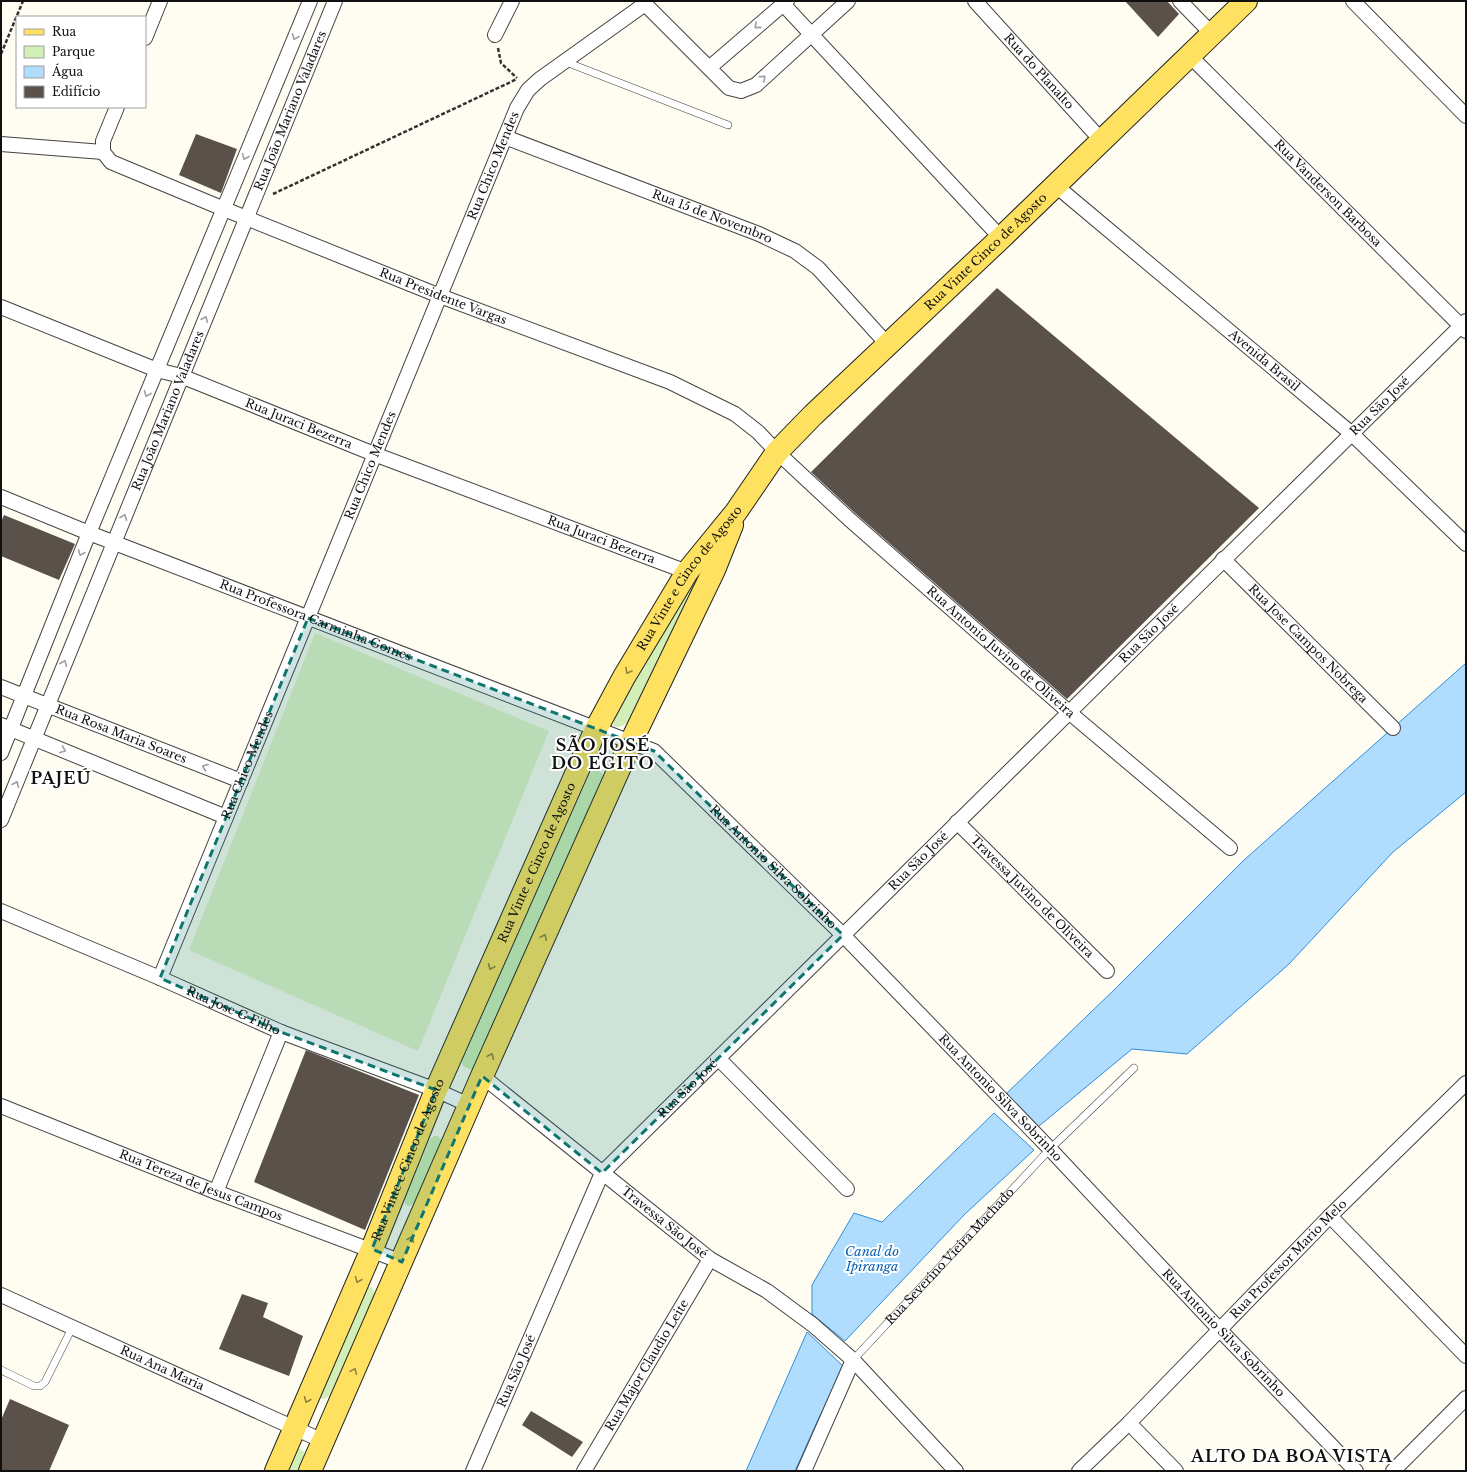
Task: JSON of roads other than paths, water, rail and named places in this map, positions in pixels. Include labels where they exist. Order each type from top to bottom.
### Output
[{"type":"main road","name":"Rua Vinte Cinco de Agosto","points":[[736,512],[776,452],[813,415],[1001,238],[1246,1]]},
{"type":"main road","name":"Rua Vinte e Cinco de Agosto","points":[[276,1471],[372,1249],[436,1090],[596,729],[632,664],[687,572],[736,512]]},
{"type":"main road","name":"Rua Vinte e Cinco de Agosto","points":[[310,1471],[469,1105],[631,742],[726,542],[736,512]]},
{"type":"street","points":[[146,36],[160,1]]},
{"type":"street","name":"Rua João Mariano Valadares","points":[[1,753],[6,727],[24,696],[156,370],[310,1]]},
{"type":"street","name":"Rua João Mariano Valadares","points":[[1,820],[335,1]]},
{"type":"street","points":[[495,35],[512,1]]},
{"type":"street","points":[[644,3],[729,88],[741,91],[756,85],[848,1]]},
{"type":"street","name":"Rua do Planalto","points":[[975,1],[1102,141]]},
{"type":"street","points":[[1180,1],[1212,34]]},
{"type":"street","points":[[1353,1],[1466,116]]},
{"type":"street","points":[[708,68],[785,2],[811,34],[1001,238]]},
{"type":"street","name":"Rua Chico Mendes","points":[[160,978],[517,108],[528,90],[540,79],[566,62],[644,3]]},
{"type":"street","name":"Rua Vanderson Barbosa","points":[[1189,55],[1464,326]]},
{"type":"street","points":[[1,144],[103,152],[103,141],[117,108]]},
{"type":"street","name":"Rua 15 de Novembro","points":[[505,137],[759,234],[795,251],[818,268],[888,345]]},
{"type":"street","name":"Rua Presidente Vargas","points":[[103,152],[110,162],[224,209],[440,296],[670,382],[735,414],[758,432],[776,452]]},
{"type":"street","name":"Avenida Brasil","points":[[1055,185],[1352,434],[1466,544]]},
{"type":"street","name":"Rua Juraci Bezerra","points":[[1,307],[156,370],[181,376],[374,454],[687,572]]},
{"type":"street","name":"Rua São José","points":[[473,1471],[602,1173],[957,822],[1070,713],[1223,559],[1464,326]]},
{"type":"street","name":"Rua Antonio Juvino de Oliveira","points":[[776,452],[849,519],[1070,713],[1230,848]]},
{"type":"street","name":"Rua Professora Carminha Gomes","points":[[1,497],[89,533],[631,742]]},
{"type":"street","name":"Rua Jose Campos Nobrega","points":[[1223,559],[1393,728]]},
{"type":"street","name":"Rua Rosa Maria Soares","points":[[1,687],[241,781]]},
{"type":"street","points":[[6,727],[226,817]]},
{"type":"street","name":"Rua Antonio Silva Sobrinho","points":[[631,742],[654,751],[843,935],[1033,1131],[1356,1471]]},
{"type":"street","name":"Travessa Juvino de Oliveira","points":[[957,822],[1108,971]]},
{"type":"street","name":"Rua Jose G Filho","points":[[1,911],[160,978],[281,1032],[436,1090],[469,1105]]},
{"type":"street","points":[[216,1192],[281,1032]]},
{"type":"street","points":[[719,1059],[847,1189]]},
{"type":"street","name":"Travessa São José","points":[[482,1076],[710,1259],[767,1291],[813,1325],[853,1360],[956,1471]]},
{"type":"street","name":"Rua Professor Mario Melo","points":[[1079,1471],[1129,1423],[1219,1328],[1330,1216],[1466,1083]]},
{"type":"street","name":"Rua Tereza de Jesus Campos","points":[[1,1106],[216,1192],[372,1249],[402,1262]]},
{"type":"street","points":[[1330,1216],[1466,1356]]},
{"type":"street","name":"Rua Major Claudio Leite","points":[[584,1471],[710,1259]]},
{"type":"street","name":"Rua Ana Maria","points":[[1,1296],[323,1441]]},
{"type":"street","name":"Rua Severino Vieira Machado","points":[[804,1471],[853,1360]]},
{"type":"street","points":[[1393,1471],[1466,1398]]},
{"type":"street","points":[[1129,1423],[1176,1471]]},
{"type":"lane","points":[[566,62],[728,125]]},
{"type":"lane","name":"Rua Severino Vieira Machado","points":[[853,1360],[1050,1149],[1134,1068]]},
{"type":"lane","points":[[1,1370],[34,1386],[40,1386],[45,1382],[72,1328]]},
{"type":"water","points":[[1466,663],[1466,792],[1393,852],[1289,964],[1187,1054],[1132,1049],[1033,1131],[1007,1093],[1116,988],[1244,860]]},
{"type":"water","name":"Canal do Ipiranga","points":[[994,1113],[1034,1150],[964,1215],[845,1341],[812,1314],[812,1285],[854,1213],[882,1222]]},
{"type":"water","points":[[807,1332],[844,1367],[795,1471],[746,1471]]},
{"type":"district","name":"SÃO JOSÉ DO EGITO","points":[[603,754]]},
{"type":"district","name":"PAJEÚ","points":[[61,778]]},
{"type":"district","name":"ALTO DA BOA VISTA","points":[[1292,1456]]}]
